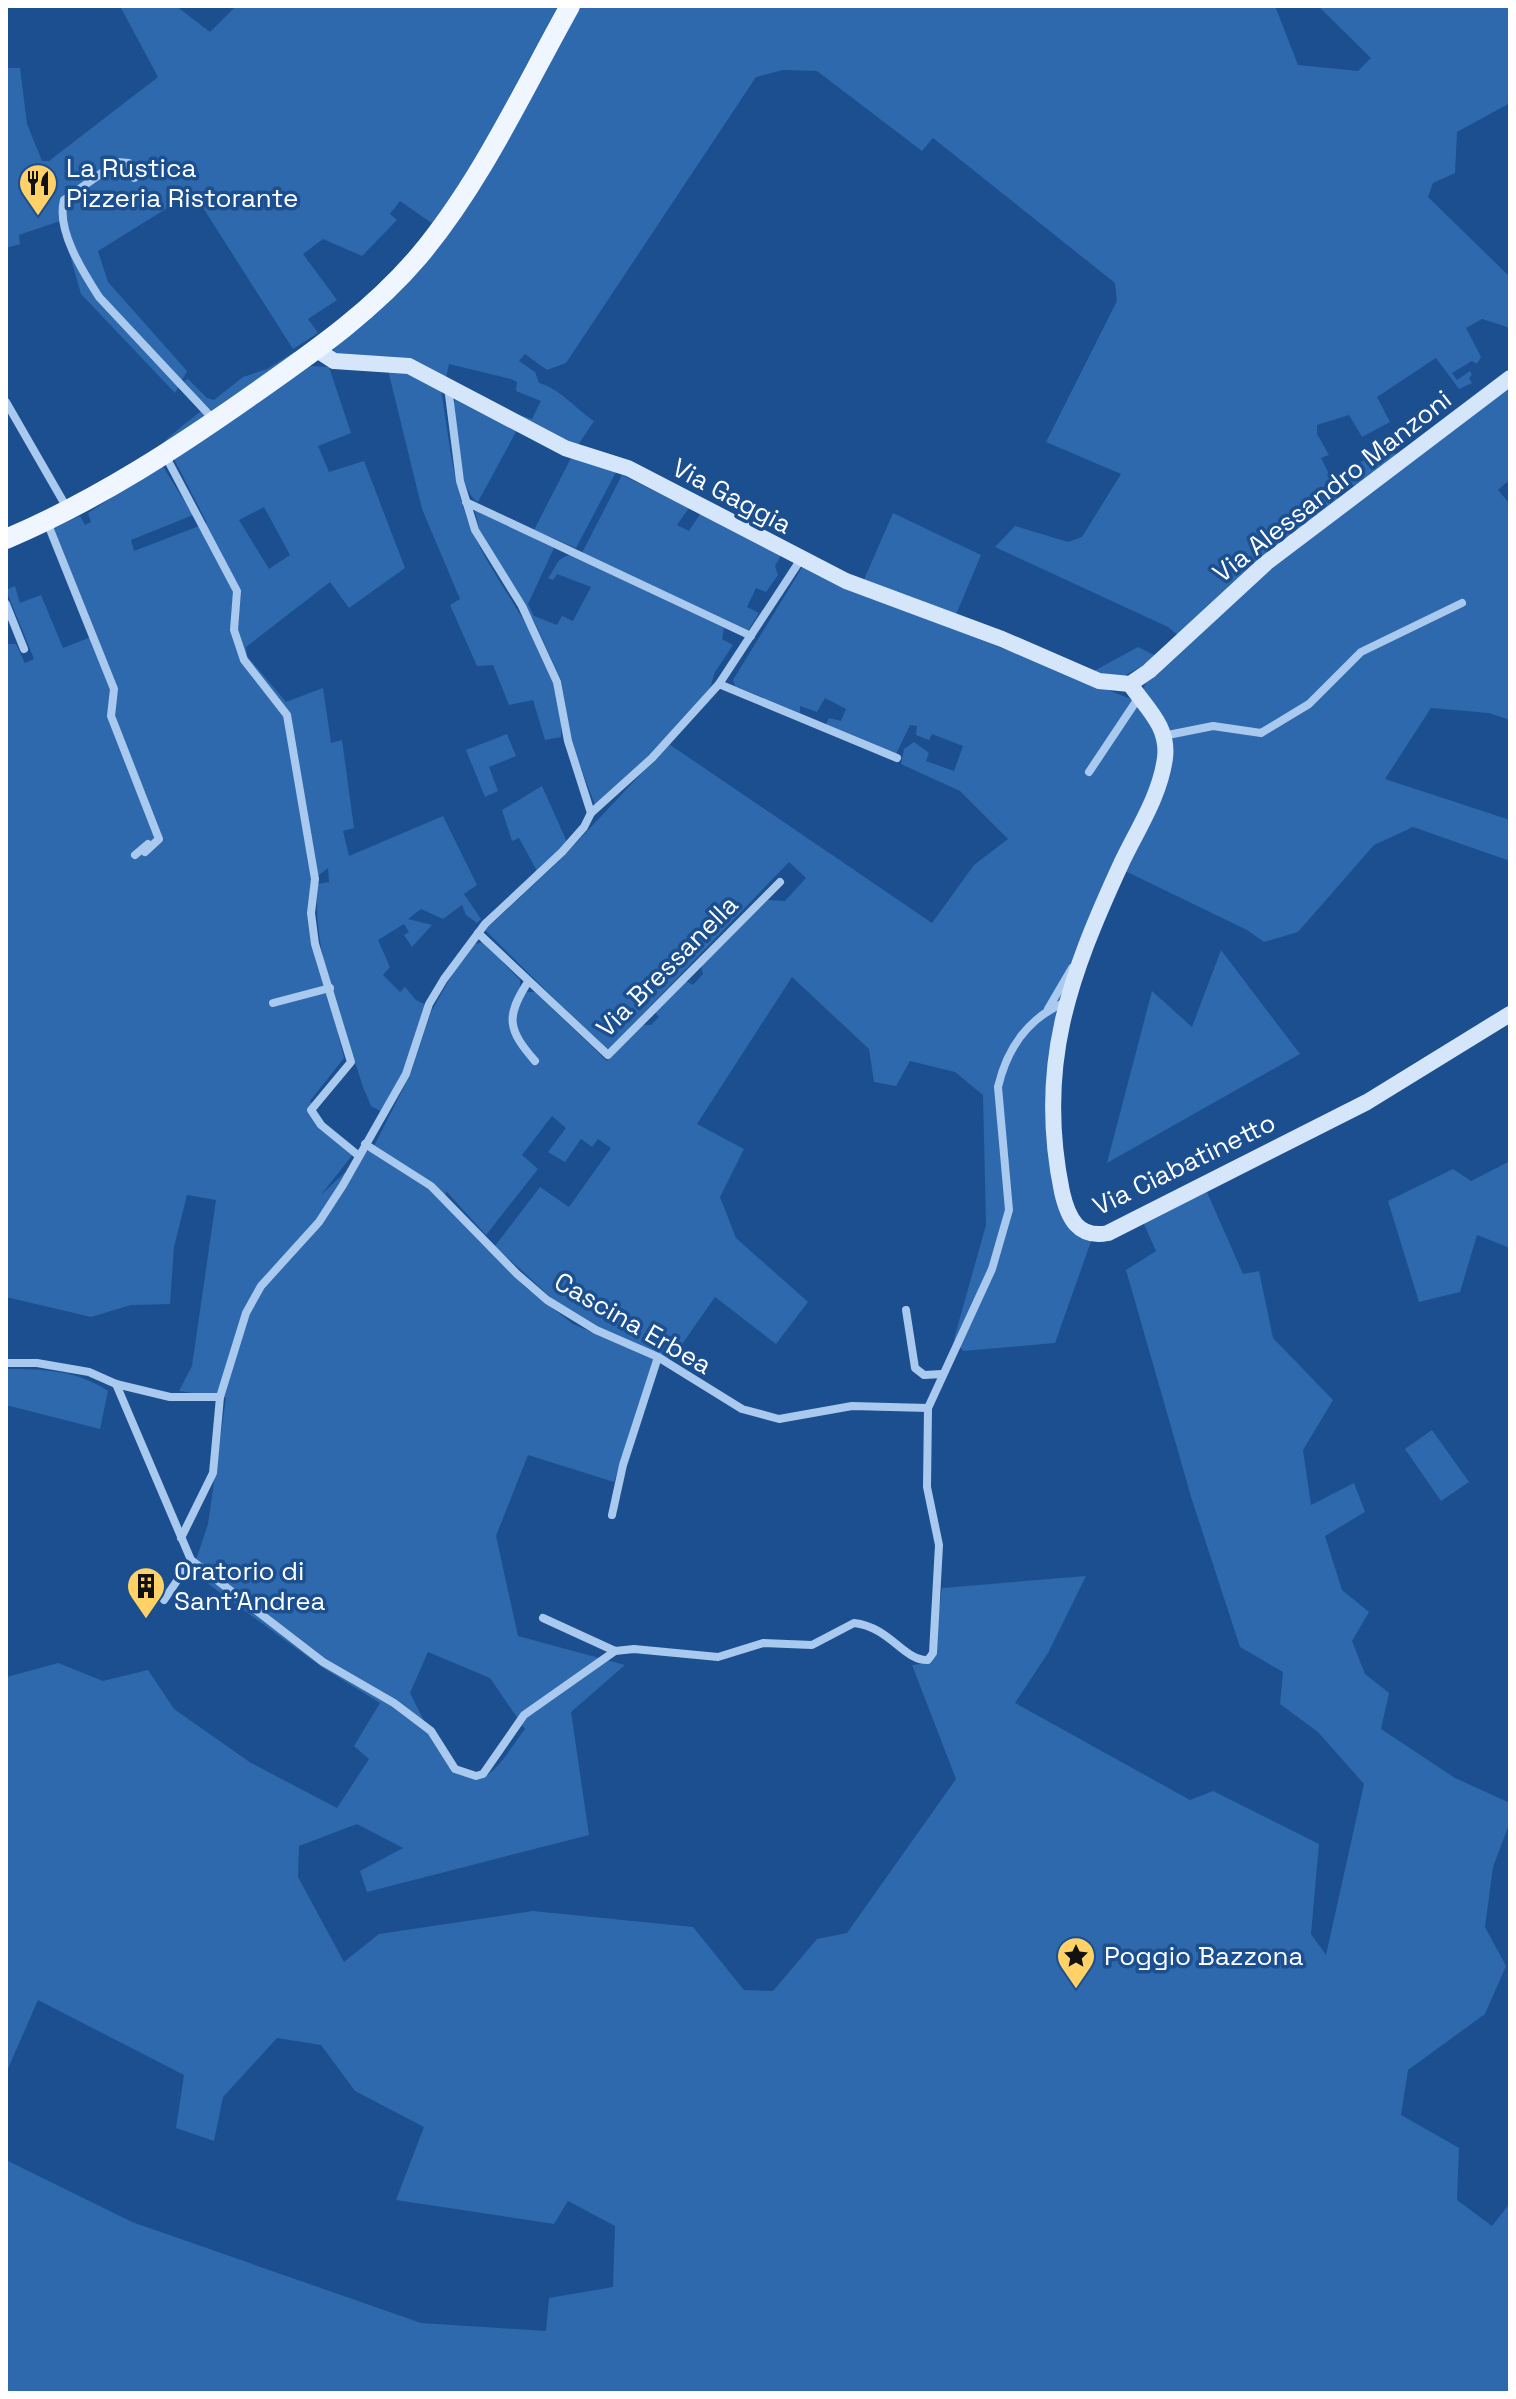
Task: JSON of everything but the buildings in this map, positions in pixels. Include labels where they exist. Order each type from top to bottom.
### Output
[{"type":"main road","points":[[6,539],[69,512],[165,455],[317,350],[375,302],[443,224],[494,142],[570,6]]},
{"type":"street","points":[[134,178],[129,163],[117,162],[72,192],[63,206],[66,228],[83,273],[99,297],[215,421]]},
{"type":"street","name":"Via Gaggia","points":[[317,350],[324,358],[334,361],[409,366],[565,448],[628,468],[846,581],[1002,639],[1099,681],[1134,690]]},
{"type":"street","name":"Via Alessandro Manzoni","points":[[1134,690],[1266,563],[1510,378]]},
{"type":"street","points":[[448,386],[454,445],[475,530],[522,606],[557,682],[568,741],[591,813]]},
{"type":"street","points":[[6,402],[69,512]]},
{"type":"street","points":[[165,455],[237,591],[234,630],[244,660],[287,715],[315,879],[311,913],[315,944],[351,1062],[311,1110],[321,1125],[359,1156]]},
{"type":"street","points":[[466,502],[751,636]]},
{"type":"street","points":[[47,521],[114,689],[111,716],[159,839]]},
{"type":"street","points":[[181,1538],[213,1473],[220,1397],[246,1313],[261,1286],[319,1222],[359,1156],[406,1074],[429,1004],[478,933],[562,852],[584,827],[591,813],[652,758],[719,684],[801,559]]},
{"type":"street","points":[[1089,772],[1134,690],[1155,714],[1163,736],[1213,726],[1261,733],[1309,704],[1361,652],[1462,603]]},
{"type":"street","points":[[6,604],[24,649]]},
{"type":"street","points":[[719,684],[897,758]]},
{"type":"street","name":"Via Ciabatinetto","points":[[1163,736],[1165,754],[1154,797],[1092,933],[1066,1002],[1056,1046],[1053,1078],[1060,1182],[1072,1222],[1086,1234],[1097,1236],[1108,1233],[1367,1102],[1510,1014]]},
{"type":"street","points":[[145,852],[159,839]]},
{"type":"street","points":[[135,855],[159,839]]},
{"type":"street","name":"Via Bressanella","points":[[478,933],[604,1054],[613,1053],[780,882]]},
{"type":"street","points":[[1048,1010],[1092,933]]},
{"type":"street","points":[[528,982],[513,1005],[511,1021],[518,1042],[535,1061]]},
{"type":"street","points":[[273,1003],[330,988]]},
{"type":"street","points":[[116,1384],[191,1560],[323,1662],[406,1712],[431,1731],[455,1769],[476,1776],[487,1768],[524,1715],[615,1651],[634,1649],[718,1657],[763,1643],[812,1645],[854,1623],[883,1631],[913,1658],[928,1660],[933,1653],[939,1545],[927,1487],[928,1408],[992,1269],[1009,1210],[998,1087],[1002,1067],[1021,1034],[1048,1010],[1066,1002]]},
{"type":"street","name":"Cascina Erbea","points":[[365,1144],[431,1186],[517,1274],[547,1300],[596,1330],[658,1357],[729,1402],[764,1418],[790,1419],[852,1406],[928,1408]]},
{"type":"street","points":[[906,1310],[915,1368],[924,1375],[942,1374]]},
{"type":"street","points":[[612,1515],[623,1465],[658,1357]]},
{"type":"street","points":[[6,1363],[50,1365],[89,1372],[116,1384],[170,1397],[220,1397]]},
{"type":"street","points":[[164,1600],[191,1560]]},
{"type":"street","points":[[543,1618],[615,1651]]},
{"type":"shaded area","points":[[176,6],[210,32],[236,6],[558,6],[468,174],[433,224],[400,201],[390,214],[397,220],[362,256],[323,239],[303,254],[337,300],[308,319],[318,333],[293,349],[193,192],[98,251],[108,282],[187,371],[175,393],[81,294],[60,221],[19,235],[20,244],[6,248],[6,68],[20,68],[27,124],[42,161],[49,161],[158,77],[121,8]]},
{"type":"shaded area","points":[[577,6],[1275,6],[1298,65],[1358,71],[1371,58],[1318,6],[1510,6],[1510,103],[1457,132],[1455,173],[1433,183],[1428,197],[1510,277],[1510,328],[1482,319],[1466,328],[1481,357],[1477,364],[1472,361],[1452,373],[1457,380],[1470,371],[1472,383],[1459,389],[1436,358],[1377,397],[1390,422],[1362,437],[1349,415],[1317,425],[1317,434],[1329,455],[1321,458],[1334,484],[1329,487],[1339,501],[1180,637],[1168,627],[995,547],[1015,526],[1068,542],[1082,537],[1121,474],[1046,442],[1117,301],[1115,283],[933,138],[922,151],[817,71],[783,70],[756,77],[566,363],[547,370],[525,354],[519,361],[535,372],[539,383],[561,394],[594,421],[576,448],[500,409],[532,419],[541,401],[516,391],[517,382],[511,379],[449,364],[446,378],[405,359],[338,356],[332,348],[373,317],[422,266]]},
{"type":"shaded area","points":[[294,352],[297,354],[154,454],[170,436],[206,407],[184,381],[188,379],[207,398],[214,400],[243,377],[267,369]]},
{"type":"shaded area","points":[[311,366],[329,367],[351,433],[318,446],[329,472],[364,461],[405,568],[349,608],[330,582],[246,647],[247,656],[286,702],[323,688],[331,743],[342,740],[354,828],[343,831],[349,856],[443,816],[477,885],[464,894],[481,919],[477,923],[466,915],[462,905],[443,919],[421,909],[408,919],[432,925],[412,947],[404,935],[409,932],[404,924],[378,940],[390,967],[383,975],[400,992],[405,987],[416,1000],[426,1005],[411,1056],[382,1112],[371,1106],[363,1087],[324,961],[317,910],[318,884],[329,882],[328,868],[315,878],[308,914],[344,1058],[310,1101],[326,1124],[357,1149],[321,1195],[375,1144],[411,1073],[431,1012],[453,973],[475,944],[483,942],[520,980],[520,988],[525,992],[535,992],[607,1061],[643,1025],[651,1025],[659,1017],[655,1013],[686,981],[693,985],[703,974],[701,966],[768,900],[785,901],[806,878],[789,862],[607,1051],[485,930],[559,861],[669,744],[932,923],[974,865],[1008,839],[960,791],[901,764],[904,749],[914,742],[929,753],[926,761],[954,771],[963,746],[932,734],[929,740],[916,735],[917,726],[910,725],[896,754],[825,726],[829,718],[841,721],[846,709],[825,698],[817,712],[800,706],[800,713],[735,686],[733,680],[803,566],[839,584],[1131,699],[1146,718],[1159,751],[1155,783],[1131,839],[1137,844],[1163,778],[1167,751],[1165,738],[1213,728],[1262,734],[1309,705],[1362,653],[1461,605],[1461,601],[1361,650],[1307,703],[1261,731],[1212,724],[1165,733],[1157,712],[1141,694],[1148,678],[1237,591],[1510,384],[1510,485],[1507,482],[1498,490],[1510,504],[1510,720],[1489,713],[1431,708],[1385,779],[1510,820],[1510,861],[1413,827],[1374,845],[1298,932],[1264,942],[1247,930],[1125,871],[1078,981],[1061,1034],[1057,1101],[1065,1181],[1073,1210],[1082,1227],[1095,1230],[1055,1343],[963,1351],[954,1339],[986,1225],[983,1095],[955,1072],[910,1061],[896,1086],[874,1082],[869,1049],[792,977],[697,1124],[744,1149],[720,1197],[736,1238],[808,1302],[776,1344],[715,1297],[671,1360],[593,1325],[559,1305],[495,1246],[540,1187],[569,1207],[611,1148],[598,1139],[592,1147],[581,1139],[565,1162],[548,1152],[566,1128],[552,1116],[522,1155],[538,1169],[486,1235],[446,1191],[445,1205],[525,1287],[573,1324],[653,1359],[614,1482],[528,1455],[496,1536],[518,1636],[625,1665],[571,1712],[589,1835],[367,1892],[360,1871],[403,1848],[357,1824],[299,1846],[298,1877],[344,1962],[379,1934],[533,1911],[693,1927],[744,1990],[773,1991],[817,1939],[847,1933],[956,1779],[912,1665],[932,1663],[942,1588],[1086,1576],[1048,1653],[1015,1703],[1190,1800],[1213,1791],[1319,1844],[1311,1934],[1326,1955],[1364,1784],[1318,1732],[1280,1704],[1283,1672],[1240,1647],[1192,1500],[1126,1270],[1156,1251],[1143,1222],[1207,1192],[1243,1274],[1259,1271],[1273,1338],[1333,1400],[1303,1450],[1311,1505],[1354,1483],[1365,1512],[1325,1536],[1342,1590],[1369,1612],[1352,1641],[1365,1674],[1389,1693],[1381,1729],[1455,1778],[1510,1803],[1510,1822],[1493,1867],[1485,1927],[1506,1966],[1485,2014],[1408,2070],[1401,2115],[1459,2148],[1457,2200],[1492,2226],[1510,2203],[1510,2393],[6,2393],[6,2160],[132,2222],[421,2323],[546,2331],[549,2298],[613,2287],[615,2226],[568,2201],[554,2224],[396,2200],[424,2127],[355,2091],[321,2045],[277,2038],[223,2097],[214,2141],[176,2128],[184,2075],[38,2000],[6,2073],[7,1677],[58,1663],[103,1681],[148,1670],[174,1709],[251,1763],[337,1808],[369,1759],[354,1746],[380,1703],[323,1668],[192,1572],[208,1524],[226,1398],[179,1391],[192,1366],[216,1200],[187,1195],[174,1247],[170,1304],[131,1305],[91,1317],[6,1297],[6,644],[16,644],[25,663],[34,659],[6,590],[15,586],[20,603],[41,595],[63,648],[96,635],[53,528],[80,516],[85,525],[91,522],[88,513],[162,465],[193,515],[131,540],[134,551],[207,523],[174,459]],"holes":[[[264,507],[290,555],[269,569],[239,520]],[[428,1652],[490,1678],[525,1729],[489,1774],[477,1779],[465,1775],[454,1766],[442,1752],[410,1693]]]},
{"type":"shaded area","points":[[387,366],[401,369],[441,389],[454,472],[468,521],[480,548],[541,651],[559,707],[561,737],[545,740],[533,700],[509,705],[493,665],[477,666],[450,605],[460,599],[422,509]]},
{"type":"shaded area","points":[[459,398],[517,430],[478,502],[466,485],[459,459],[453,408],[455,400]]},
{"type":"shaded area","points":[[1387,443],[1397,456],[1356,486],[1347,484],[1341,474],[1368,458],[1365,452]]},
{"type":"shaded area","points":[[571,458],[616,472],[576,548],[534,530]]},
{"type":"shaded area","points":[[622,475],[689,508],[677,525],[689,531],[702,511],[781,555],[775,566],[778,575],[766,592],[756,588],[747,607],[759,613],[748,631],[582,553]]},
{"type":"shaded area","points":[[475,510],[554,548],[528,604],[534,616],[557,625],[562,616],[573,621],[591,587],[557,574],[553,580],[548,578],[559,560],[572,555],[724,628],[722,639],[733,645],[715,672],[710,688],[650,755],[595,805],[572,744],[561,680],[534,621],[479,529]]},
{"type":"shaded area","points":[[893,513],[981,555],[955,617],[863,582]]},
{"type":"shaded area","points":[[1138,647],[1158,657],[1124,676],[1092,672]]},
{"type":"shaded area","points":[[507,734],[516,756],[489,767],[498,791],[485,797],[466,750]]},
{"type":"shaded area","points":[[542,786],[567,842],[537,871],[519,838],[512,841],[502,810]]},
{"type":"shaded area","points":[[1221,950],[1300,1054],[1107,1163],[1152,991],[1192,1027]]},
{"type":"shaded area","points":[[1510,1161],[1510,1248],[1477,1235],[1460,1292],[1419,1302],[1388,1201],[1453,1169],[1471,1181]]},
{"type":"shaded area","points":[[6,1369],[46,1370],[72,1375],[108,1391],[100,1429],[6,1405]]},
{"type":"shaded area","points":[[1432,1430],[1469,1482],[1441,1501],[1405,1449]]},
{"type":"place","name":"La Rustica Pizzeria Ristorante","points":[[38,217]]},
{"type":"place","name":"Oratorio di Sant'Andrea","points":[[146,1620]]},
{"type":"place","name":"Poggio Bazzona","points":[[1076,1990]]}]
